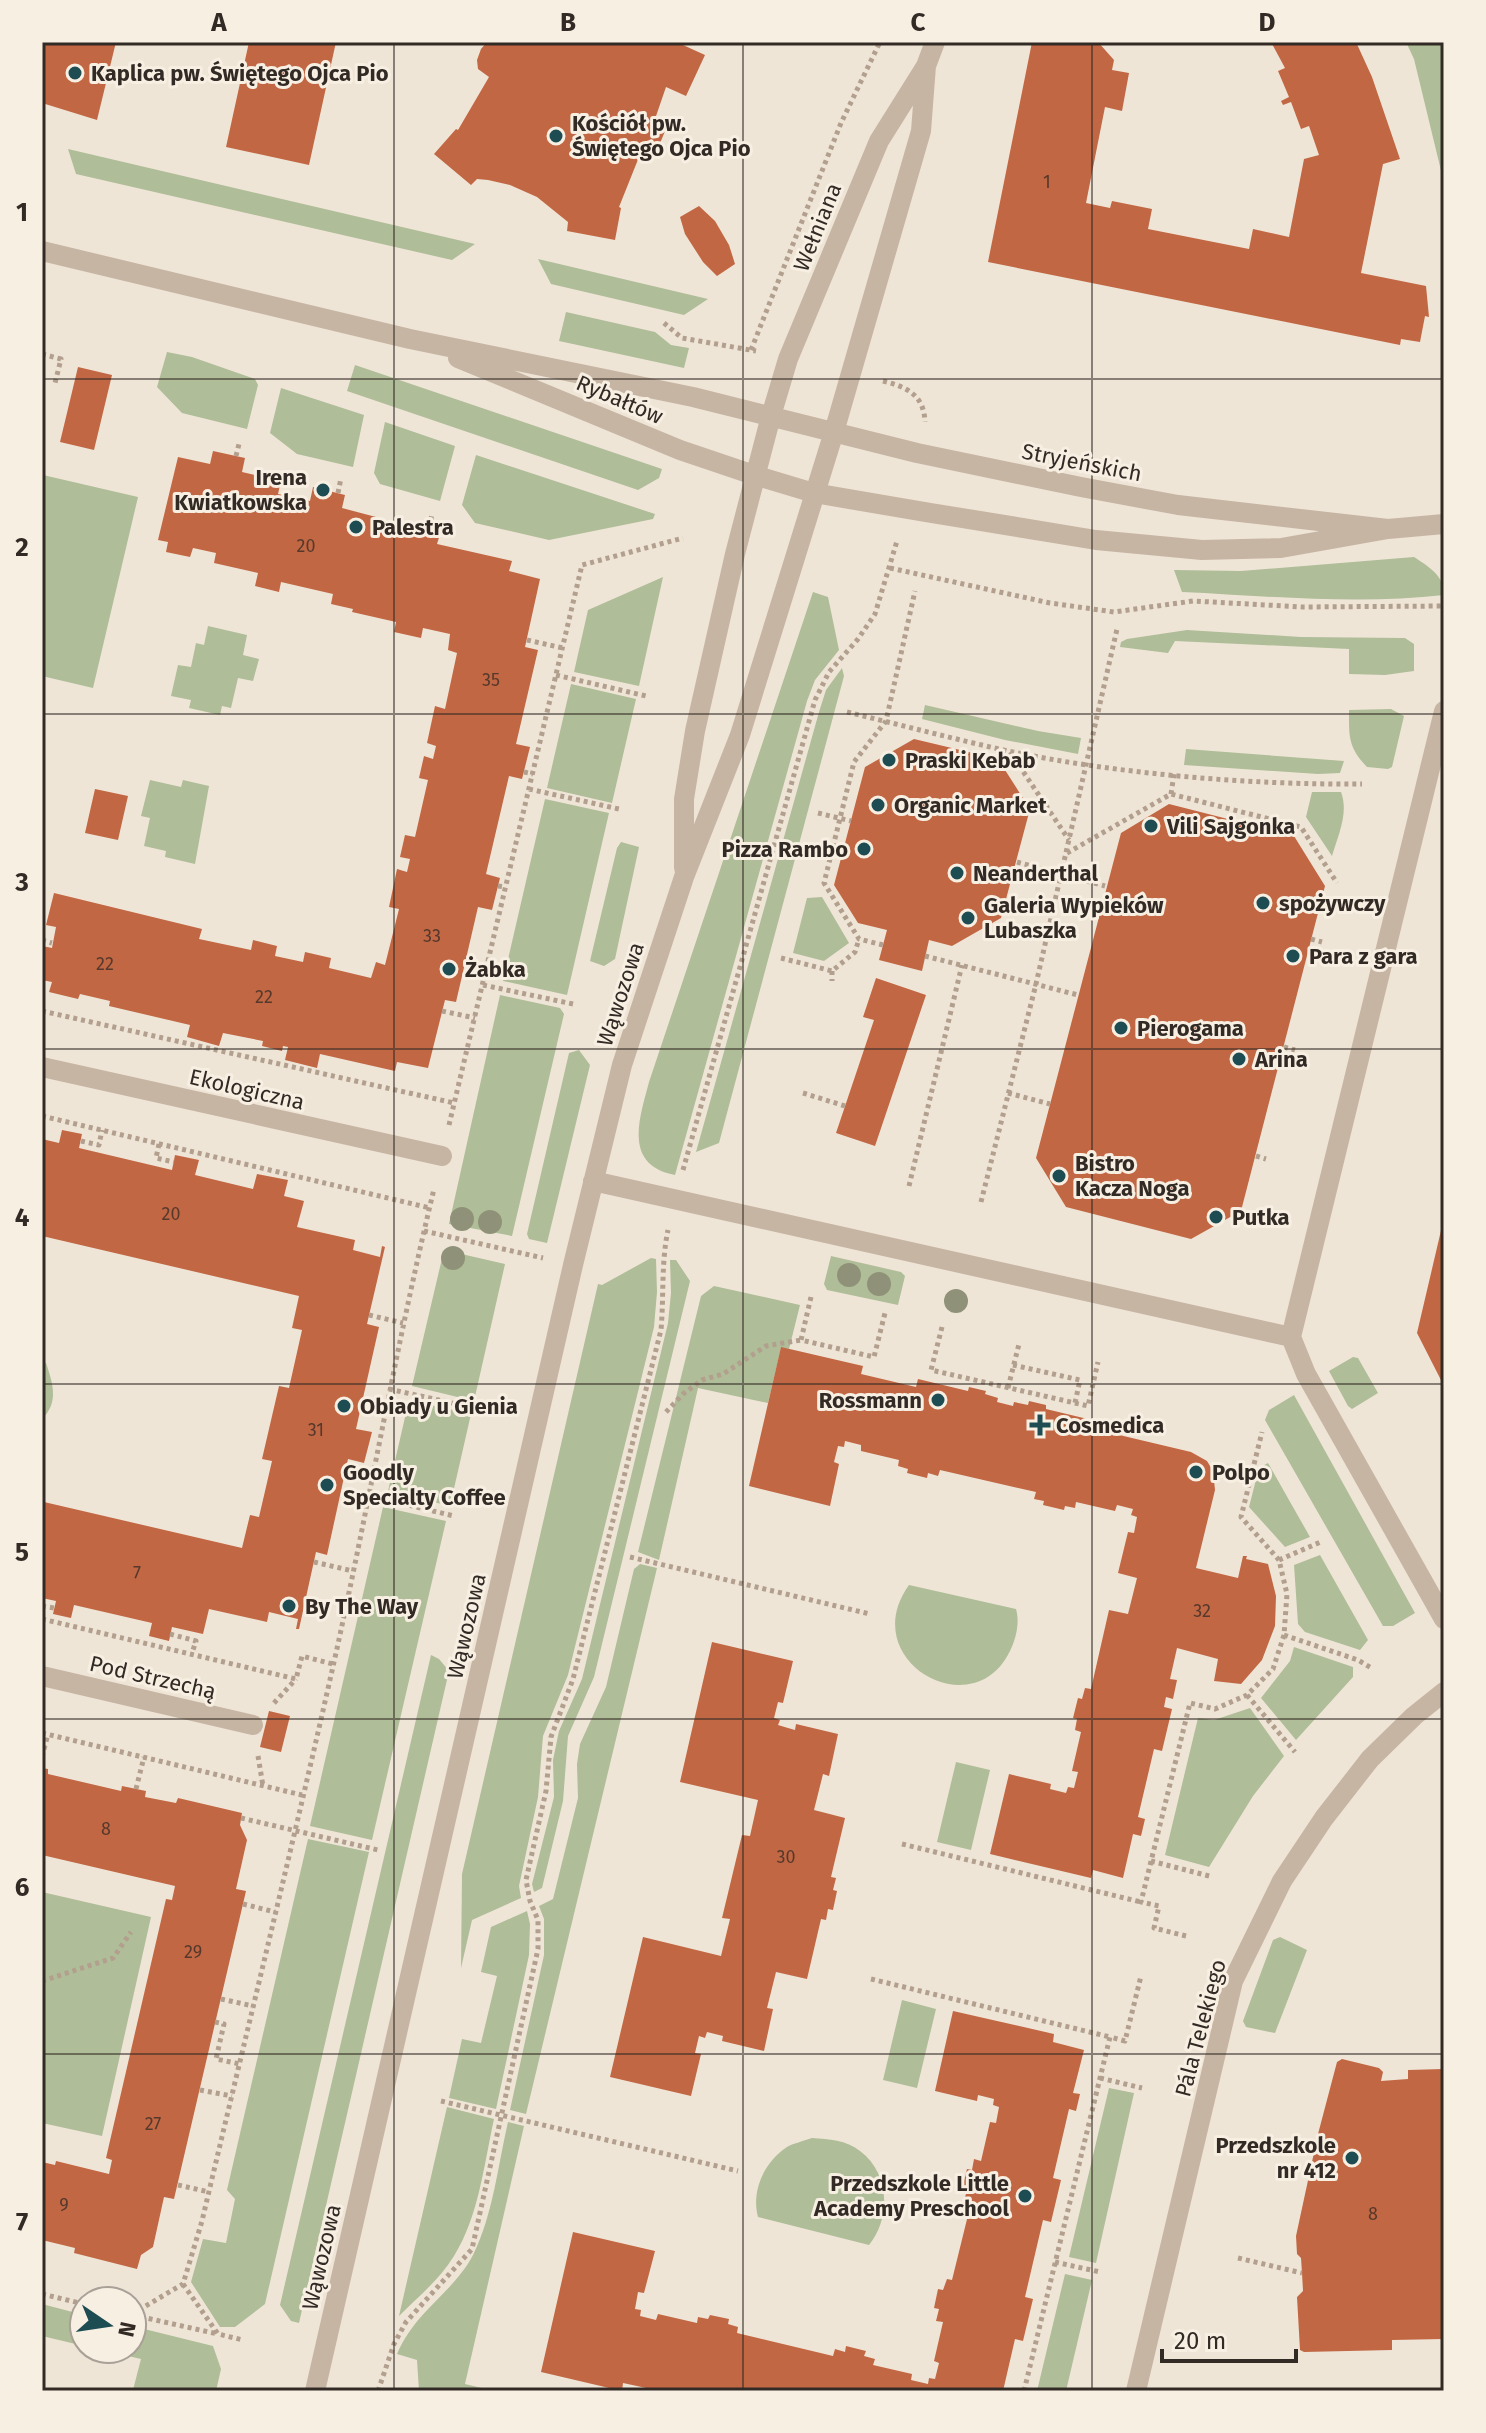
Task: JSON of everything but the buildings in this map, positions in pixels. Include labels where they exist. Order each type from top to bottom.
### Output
[{"type":"street","name":"Wełniana","points":[[771,416],[788,359],[879,141],[926,66],[935,42]]},
{"type":"street","name":"Wełniana","points":[[834,432],[921,131],[926,66]]},
{"type":"street","name":"Rybałtów","points":[[42,251],[410,339],[771,416]]},
{"type":"street","name":"Rybałtów","points":[[410,339],[680,450],[814,493]]},
{"type":"street","name":"Stryjeńskich","points":[[771,416],[917,453],[1164,502],[1388,529]]},
{"type":"street","name":"Wąwozowa","points":[[684,877],[684,799],[695,731],[754,475],[771,416]]},
{"type":"street","name":"Wąwozowa","points":[[315,2391],[622,1065],[684,877],[740,735],[834,432]]},
{"type":"street","name":"Stryjeńskich","points":[[814,493],[1096,540],[1202,550],[1281,548],[1388,529],[1444,524]]},
{"type":"street","points":[[1444,711],[1291,1337],[1306,1374],[1444,1619]]},
{"type":"street","name":"Ekologiczna","points":[[42,1067],[442,1156]]},
{"type":"street","points":[[593,1181],[1291,1337]]},
{"type":"street","name":"Pod Strzechą","points":[[42,1676],[253,1725]]},
{"type":"street","name":"Pála Telekiego","points":[[1136,2391],[1233,1981],[1282,1881],[1324,1818],[1370,1759],[1444,1692]]},
{"type":"path","points":[[751,350],[841,123],[880,42]]},
{"type":"path","points":[[664,323],[682,338],[766,353]]},
{"type":"path","points":[[42,354],[61,359],[55,383]]},
{"type":"path","points":[[879,380],[912,392],[924,411],[923,431]]},
{"type":"path","points":[[236,456],[239,444]]},
{"type":"path","points":[[338,493],[341,478]]},
{"type":"path","points":[[429,528],[432,514]]},
{"type":"path","points":[[681,1178],[815,700],[829,672],[875,614],[900,530]]},
{"type":"path","points":[[243,2340],[132,2314],[183,2284],[209,2192],[333,1664],[424,1231],[582,565],[683,538]]},
{"type":"path","points":[[890,568],[1050,603],[1114,612],[1193,601],[1303,607],[1444,606]]},
{"type":"path","points":[[883,945],[859,939],[824,883],[854,762],[886,721],[915,591]]},
{"type":"path","points":[[981,1202],[1036,984],[1117,629]]},
{"type":"path","points":[[527,640],[563,648]]},
{"type":"path","points":[[556,675],[646,696]]},
{"type":"path","points":[[847,712],[1009,751],[1087,765],[1310,784],[1362,784]]},
{"type":"path","points":[[1009,751],[1069,841]]},
{"type":"path","points":[[524,772],[533,774]]},
{"type":"path","points":[[1171,794],[1174,774]]},
{"type":"path","points":[[529,789],[619,809]]},
{"type":"path","points":[[1066,853],[1171,794],[1301,827],[1337,883]]},
{"type":"path","points":[[818,813],[851,821]]},
{"type":"path","points":[[1017,862],[1105,886]]},
{"type":"path","points":[[498,886],[506,887]]},
{"type":"path","points":[[832,971],[855,952],[859,939]]},
{"type":"path","points":[[1311,939],[1322,942]]},
{"type":"path","points":[[42,940],[52,943]]},
{"type":"path","points":[[925,956],[1078,995]]},
{"type":"path","points":[[781,958],[832,971]]},
{"type":"path","points":[[909,1186],[962,965]]},
{"type":"path","points":[[832,971],[832,981]]},
{"type":"path","points":[[483,985],[573,1004]]},
{"type":"path","points":[[42,1011],[211,1046],[454,1103]]},
{"type":"path","points":[[442,1011],[475,1018]]},
{"type":"path","points":[[1284,1047],[1295,1050]]},
{"type":"path","points":[[803,1093],[845,1106]]},
{"type":"path","points":[[1008,1093],[1050,1104]]},
{"type":"path","points":[[42,1116],[274,1174],[430,1208]]},
{"type":"path","points":[[81,1141],[99,1145],[102,1130]]},
{"type":"path","points":[[159,1144],[156,1158],[174,1162]]},
{"type":"path","points":[[1256,1156],[1266,1159]]},
{"type":"path","points":[[378,2391],[394,2344],[406,2322],[472,2249],[538,1949],[538,1920],[526,1880],[546,1791],[551,1737],[573,1679],[661,1330],[664,1295],[662,1263],[670,1220]]},
{"type":"path","points":[[424,1231],[549,1259]]},
{"type":"path","points":[[801,1340],[811,1297]]},
{"type":"path","points":[[666,1412],[695,1384],[723,1374],[766,1346],[801,1340],[874,1357],[885,1313]]},
{"type":"path","points":[[369,1315],[403,1323]]},
{"type":"path","points":[[942,1327],[931,1370],[1088,1406],[1098,1362]]},
{"type":"path","points":[[1008,1388],[1019,1344]]},
{"type":"path","points":[[1013,1365],[1080,1380],[1075,1403]]},
{"type":"path","points":[[389,1389],[479,1409]]},
{"type":"path","points":[[1141,1902],[1190,1703],[1215,1709],[1247,1695],[1273,1669],[1284,1635],[1287,1594],[1279,1560],[1241,1517],[1262,1432]]},
{"type":"path","points":[[370,1440],[379,1442]]},
{"type":"path","points":[[370,1496],[454,1516]]},
{"type":"path","points":[[1279,1560],[1323,1541]]},
{"type":"path","points":[[630,1557],[870,1614]]},
{"type":"path","points":[[314,1562],[353,1571]]},
{"type":"path","points":[[42,1606],[54,1608]]},
{"type":"path","points":[[42,1619],[296,1679],[302,1656],[333,1664]]},
{"type":"path","points":[[170,1634],[196,1641],[192,1654]]},
{"type":"path","points":[[1284,1635],[1358,1660],[1373,1669]]},
{"type":"path","points":[[1247,1695],[1295,1752]]},
{"type":"path","points":[[42,1757],[45,1734],[302,1795]]},
{"type":"path","points":[[136,1789],[144,1757]]},
{"type":"path","points":[[241,1818],[378,1850]]},
{"type":"path","points":[[902,1844],[1159,1906],[1154,1928],[1186,1936]]},
{"type":"path","points":[[1151,1861],[1213,1877]]},
{"type":"path","points":[[243,1904],[275,1912]]},
{"type":"path","points":[[42,1981],[113,1958],[131,1932]]},
{"type":"path","points":[[871,1979],[1125,2041],[1141,1976]]},
{"type":"path","points":[[221,1999],[253,2006]]},
{"type":"path","points":[[215,2022],[224,2024],[216,2059],[240,2064]]},
{"type":"path","points":[[1024,2391],[1110,2037]]},
{"type":"path","points":[[1100,2078],[1142,2088]]},
{"type":"path","points":[[200,2090],[232,2096]]},
{"type":"path","points":[[441,2101],[738,2171]]},
{"type":"path","points":[[178,2185],[209,2192]]},
{"type":"path","points":[[1238,2258],[1302,2273]]},
{"type":"path","points":[[1055,2262],[1100,2272]]},
{"type":"path","points":[[183,2284],[218,2334]]},
{"type":"path","points":[[42,2294],[68,2300]]},
{"type":"green space","points":[[1406,42],[1444,42],[1444,183],[1414,59]]},
{"type":"green space","points":[[68,149],[475,244],[452,260],[76,174]]},
{"type":"green space","points":[[538,259],[708,299],[684,315],[551,284]]},
{"type":"green space","points":[[566,312],[655,332],[671,345],[689,348],[684,368],[559,341]]},
{"type":"green space","points":[[167,352],[192,357],[255,379],[258,385],[247,429],[182,413],[157,387]]},
{"type":"green space","points":[[355,365],[662,469],[659,478],[638,490],[347,391]]},
{"type":"green space","points":[[281,388],[364,415],[353,467],[297,454],[270,433]]},
{"type":"green space","points":[[385,422],[455,446],[440,501],[380,484],[374,473]]},
{"type":"green space","points":[[476,455],[655,514],[653,519],[549,540],[475,523],[462,505]]},
{"type":"green space","points":[[43,475],[138,497],[93,688],[42,676]]},
{"type":"green space","points":[[1414,557],[1438,577],[1444,595],[1346,600],[1182,592],[1174,570],[1241,571]]},
{"type":"green space","points":[[663,577],[639,686],[574,672],[588,610]]},
{"type":"green space","points":[[813,592],[828,597],[839,650],[815,680],[807,701],[675,1175],[658,1170],[647,1161],[641,1150],[639,1124],[642,1110]]},
{"type":"green space","points":[[208,626],[247,635],[243,655],[259,659],[253,681],[238,678],[231,708],[222,706],[220,715],[189,708],[191,700],[171,696],[178,665],[191,667],[196,643],[204,645]]},
{"type":"green space","points":[[1187,630],[1301,637],[1405,638],[1414,644],[1414,671],[1385,675],[1349,674],[1349,649],[1175,641],[1168,653],[1120,647],[1121,642],[1127,639]]},
{"type":"green space","points":[[842,668],[844,676],[719,1143],[696,1152],[819,712],[826,690]]},
{"type":"green space","points":[[571,684],[636,699],[612,803],[547,788]]},
{"type":"green space","points":[[925,705],[1081,738],[1078,754],[922,719]]},
{"type":"green space","points":[[1391,709],[1404,716],[1392,767],[1367,767],[1351,741],[1349,710]]},
{"type":"green space","points":[[1186,749],[1344,761],[1340,773],[1318,774],[1184,765]]},
{"type":"green space","points":[[150,780],[181,787],[183,780],[209,786],[195,864],[165,857],[166,851],[144,846],[150,818],[141,816]]},
{"type":"green space","points":[[1312,792],[1341,792],[1343,816],[1332,856],[1306,817]]},
{"type":"green space","points":[[545,799],[609,813],[567,995],[503,981]]},
{"type":"green space","points":[[621,842],[639,847],[615,959],[604,966],[590,961]]},
{"type":"green space","points":[[822,897],[849,943],[824,961],[793,953],[807,898]]},
{"type":"green space","points":[[500,995],[560,1008],[564,1014],[512,1236],[449,1224]]},
{"type":"green space","points":[[579,1050],[590,1065],[547,1243],[529,1239],[527,1234],[569,1053]]},
{"type":"green space","points":[[444,1250],[505,1264],[474,1401],[412,1386]]},
{"type":"green space","points":[[831,1256],[901,1272],[905,1276],[898,1305],[827,1290],[824,1284]]},
{"type":"green space","points":[[651,1258],[656,1259],[654,1327],[568,1675],[543,1736],[538,1797],[519,1886],[521,1898],[472,1920],[461,1968],[462,1874],[598,1284],[602,1285]]},
{"type":"green space","points":[[670,1260],[676,1260],[690,1281],[594,1677],[568,1736],[563,1801],[542,1888],[534,1892],[532,1884],[554,1797],[553,1760],[559,1731],[582,1679],[668,1323]]},
{"type":"green space","points":[[714,1286],[800,1305],[789,1349],[781,1348],[768,1403],[698,1388],[659,1560],[638,1552],[701,1296]]},
{"type":"green space","points":[[1353,1357],[1358,1358],[1378,1393],[1352,1409],[1329,1371]]},
{"type":"green space","points":[[42,1361],[46,1363],[51,1378],[53,1399],[42,1419]]},
{"type":"green space","points":[[1294,1395],[1415,1613],[1393,1626],[1383,1626],[1265,1420],[1269,1410]]},
{"type":"green space","points":[[409,1400],[471,1414],[450,1506],[388,1491]]},
{"type":"green space","points":[[1268,1463],[1310,1537],[1285,1547],[1249,1507],[1259,1468]]},
{"type":"green space","points":[[383,1507],[446,1521],[372,1840],[310,1826]]},
{"type":"green space","points":[[1320,1555],[1368,1640],[1360,1650],[1305,1632],[1298,1624],[1294,1565]]},
{"type":"green space","points":[[640,1564],[657,1568],[526,2114],[510,2110],[544,1955],[544,1919],[539,1906],[553,1899],[578,1798],[580,1744],[606,1687],[634,1569]]},
{"type":"green space","points":[[909,1585],[1016,1609],[1014,1641],[993,1673],[971,1684],[948,1684],[925,1675],[907,1659],[897,1638],[896,1613]]},
{"type":"green space","points":[[1294,1647],[1353,1667],[1353,1677],[1296,1740],[1261,1698],[1290,1661]]},
{"type":"green space","points":[[431,1655],[449,1671],[299,2323],[291,2321],[280,2305]]},
{"type":"green space","points":[[1250,1708],[1284,1756],[1253,1796],[1209,1867],[1165,1855],[1198,1718],[1214,1720]]},
{"type":"green space","points":[[956,1762],[990,1770],[971,1850],[937,1842]]},
{"type":"green space","points":[[308,1839],[369,1852],[265,2304],[235,2327],[220,2327],[191,2282],[203,2239],[226,2243],[235,2199],[227,2190]]},
{"type":"green space","points":[[42,1892],[151,1917],[102,2136],[42,2123]]},
{"type":"green space","points":[[527,1911],[530,1924],[529,1955],[496,2109],[449,2098],[462,2039],[481,2043],[497,1976],[481,1972],[491,1927]]},
{"type":"green space","points":[[1280,1937],[1307,1950],[1275,2033],[1246,2027],[1243,2021],[1273,1940]]},
{"type":"green space","points":[[902,2000],[936,2009],[917,2088],[883,2080]]},
{"type":"green space","points":[[1109,2088],[1134,2093],[1096,2263],[1069,2257]]},
{"type":"green space","points":[[447,2107],[494,2119],[480,2189],[469,2224],[454,2256],[399,2316]]},
{"type":"green space","points":[[508,2122],[524,2126],[465,2384],[494,2391],[419,2391],[417,2360],[397,2354],[414,2325],[473,2255],[490,2207]]},
{"type":"green space","points":[[812,2138],[855,2147],[877,2171],[882,2183],[884,2209],[869,2245],[758,2217],[756,2197],[766,2169],[787,2147]]},
{"type":"green space","points":[[1065,2274],[1092,2280],[1066,2391],[1037,2391]]},
{"type":"green space","points":[[42,2304],[68,2311],[68,2342],[42,2336]]},
{"type":"green space","points":[[148,2330],[213,2346],[221,2369],[216,2391],[133,2390],[139,2365],[148,2365]]},
{"type":"place","name":"Kaplica pw. Świętego Ojca Pio","points":[[75,73]]},
{"type":"place","name":"Kościół pw. Świętego Ojca Pio","points":[[556,136]]},
{"type":"place","name":"Irena Kwiatkowska","points":[[323,490]]},
{"type":"place","name":"Palestra","points":[[356,527]]},
{"type":"place","name":"Praski Kebab","points":[[889,760]]},
{"type":"place","name":"Organic Market","points":[[878,805]]},
{"type":"place","name":"Vili Sajgonka","points":[[1151,826]]},
{"type":"place","name":"Pizza Rambo","points":[[864,849]]},
{"type":"place","name":"Neanderthal","points":[[957,873]]},
{"type":"place","name":"spożywczy","points":[[1263,903]]},
{"type":"place","name":"Galeria Wypieków Lubaszka","points":[[968,918]]},
{"type":"place","name":"Para z gara","points":[[1293,956]]},
{"type":"place","name":"Żabka","points":[[449,969]]},
{"type":"place","name":"Pierogama","points":[[1121,1028]]},
{"type":"place","name":"Arina","points":[[1239,1059]]},
{"type":"place","name":"Bistro Kacza Noga","points":[[1059,1176]]},
{"type":"place","name":"Putka","points":[[1216,1217]]},
{"type":"place","name":"Rossmann","points":[[938,1400]]},
{"type":"place","name":"Obiady u Gienia","points":[[344,1406]]},
{"type":"place","name":"Cosmedica","points":[[1040,1425]]},
{"type":"place","name":"Polpo","points":[[1196,1472]]},
{"type":"place","name":"Goodly Specialty Coffee","points":[[327,1485]]},
{"type":"place","name":"By The Way","points":[[289,1606]]},
{"type":"place","name":"Przedszkole nr 412","points":[[1352,2158]]},
{"type":"place","name":"Przedszkole Little Academy Preschool","points":[[1025,2196]]}]
